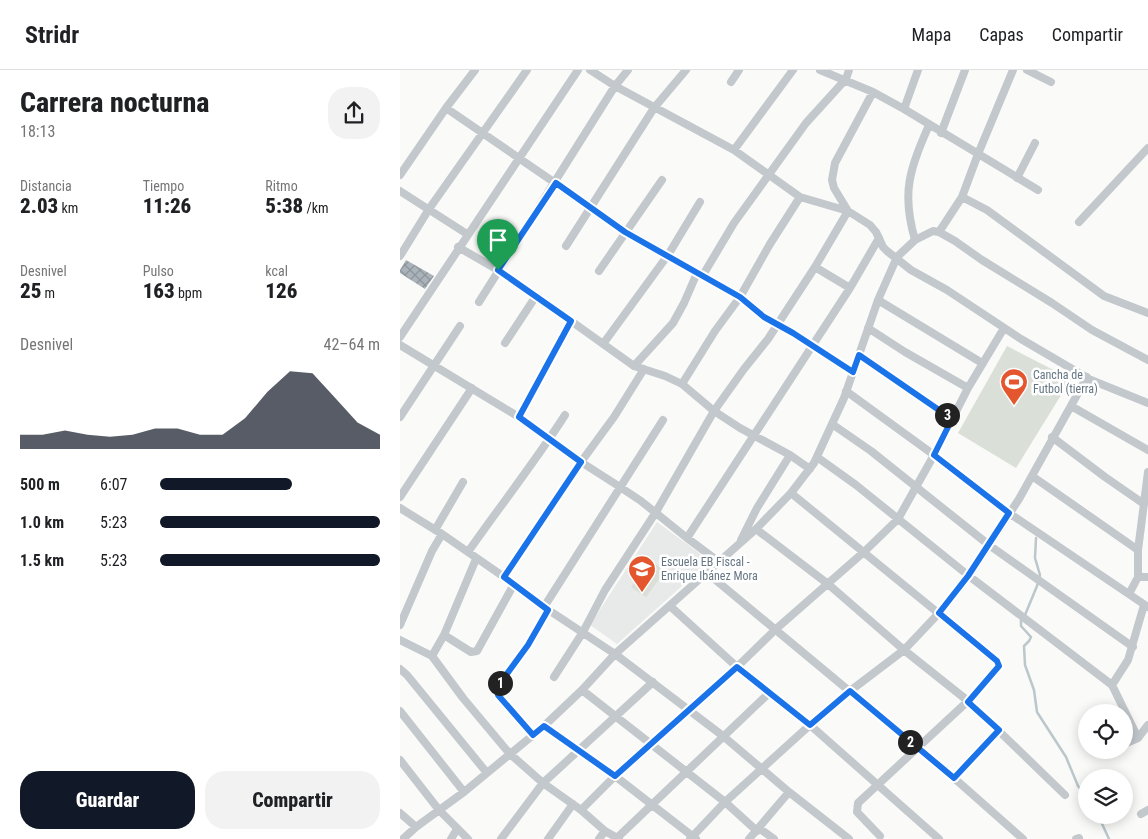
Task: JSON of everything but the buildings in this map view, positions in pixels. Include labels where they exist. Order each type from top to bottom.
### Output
[{"type":"street","points":[[400,175],[446,108],[475,70]]},
{"type":"street","points":[[400,256],[429,209],[527,70]]},
{"type":"street","points":[[400,337],[518,157],[578,70]]},
{"type":"street","points":[[590,70],[654,108],[734,150],[769,177],[800,197],[848,212],[870,225],[887,252],[897,257],[912,270],[1087,377],[1148,403]]},
{"type":"street","points":[[479,302],[556,183],[615,86],[628,70]]},
{"type":"street","points":[[566,246],[654,108],[686,70]]},
{"type":"street","points":[[731,82],[739,70]]},
{"type":"street","points":[[734,150],[793,70]]},
{"type":"street","points":[[820,70],[846,79],[904,109],[1038,190]]},
{"type":"street","points":[[634,366],[673,323],[700,274],[734,223],[769,177],[806,123],[846,79],[849,70]]},
{"type":"street","points":[[904,109],[918,70]]},
{"type":"street","points":[[941,133],[965,70]]},
{"type":"street","points":[[939,232],[962,197],[1013,70]]},
{"type":"street","points":[[1027,70],[1051,82]]},
{"type":"street","points":[[848,212],[834,188],[832,173],[835,163],[873,92]]},
{"type":"street","points":[[446,108],[625,232],[740,297],[764,317],[778,323],[853,372]]},
{"type":"street","points":[[915,240],[909,221],[907,202],[909,180],[915,158],[929,125]]},
{"type":"street","points":[[1017,178],[1035,143]]},
{"type":"street","points":[[1079,222],[1148,148]]},
{"type":"street","points":[[599,271],[662,180]]},
{"type":"street","points":[[400,191],[467,234]]},
{"type":"street","points":[[682,384],[715,331],[740,297],[770,244],[800,197]]},
{"type":"street","points":[[962,197],[987,210],[1104,296],[1148,313]]},
{"type":"street","points":[[603,344],[668,255],[700,202]]},
{"type":"street","points":[[554,677],[583,632],[605,590],[656,512],[714,411],[778,323],[848,212]]},
{"type":"street","points":[[403,839],[544,726],[582,690],[615,654],[756,529],[791,493],[810,469],[832,424],[846,391],[878,300],[897,257],[915,240],[933,231],[939,232],[1045,298],[1092,330],[1148,360]]},
{"type":"street","points":[[687,538],[850,288],[879,238]]},
{"type":"street","points":[[458,248],[498,270],[634,366],[665,376],[682,384],[714,411],[790,455],[810,469]]},
{"type":"street","points":[[815,266],[850,288]]},
{"type":"street","points":[[506,343],[536,296]]},
{"type":"street","points":[[878,300],[982,363]]},
{"type":"street","points":[[519,417],[571,321]]},
{"type":"street","points":[[400,417],[460,326]]},
{"type":"street","points":[[868,328],[905,352],[968,388]]},
{"type":"street","points":[[582,810],[615,776],[737,667],[776,629],[865,552],[898,519],[917,487],[968,388],[1004,328]]},
{"type":"street","points":[[400,345],[519,417],[581,462],[656,512],[719,562]]},
{"type":"street","points":[[859,355],[952,419]]},
{"type":"street","points":[[504,577],[581,462],[614,417],[644,369]]},
{"type":"street","points":[[544,726],[615,776],[693,838],[725,802],[850,691],[904,650],[939,613],[968,576],[1009,513],[1032,476],[1087,377]]},
{"type":"street","points":[[400,497],[472,388]]},
{"type":"street","points":[[846,391],[1009,513],[1146,606],[1128,660],[1112,684]]},
{"type":"street","points":[[1071,406],[1148,450]]},
{"type":"street","points":[[468,552],[507,496],[550,440],[565,416]]},
{"type":"street","points":[[533,735],[503,701],[497,691],[498,686],[528,645],[546,608],[663,420]]},
{"type":"street","points":[[832,424],[871,451],[988,545],[1133,647]]},
{"type":"street","points":[[1052,437],[1144,504]]},
{"type":"street","points":[[740,542],[757,508],[790,455]]},
{"type":"street","points":[[817,457],[856,485],[968,576],[1112,684],[1138,738]]},
{"type":"street","points":[[1129,594],[1138,577],[1138,550],[1148,472]]},
{"type":"street","points":[[1032,476],[1138,550]]},
{"type":"street","points":[[400,625],[432,551],[438,532],[462,482]]},
{"type":"street","points":[[791,493],[997,661],[999,666],[968,702],[858,803],[857,809],[880,836]]},
{"type":"street","points":[[401,512],[438,532],[615,654],[723,736],[850,839]]},
{"type":"street","points":[[756,529],[828,584],[968,702],[1065,795]]},
{"type":"street","points":[[432,656],[444,635],[476,559]]},
{"type":"street","points":[[706,572],[954,778],[1023,839]]},
{"type":"street","points":[[1138,577],[1148,577]]},
{"type":"street","points":[[444,635],[471,652],[477,650],[514,584]]},
{"type":"street","points":[[670,606],[737,667],[810,725],[878,784],[934,838]]},
{"type":"street","points":[[400,640],[432,656],[463,698],[509,753],[543,783],[582,810],[605,831],[618,838],[769,693]]},
{"type":"street","points":[[400,669],[407,675],[487,773]]},
{"type":"street","points":[[501,839],[543,783],[653,682]]},
{"type":"street","points":[[582,690],[758,830],[774,839]]},
{"type":"street","points":[[400,711],[464,792]]},
{"type":"street","points":[[1133,740],[1138,738],[1148,725]]},
{"type":"street","points":[[954,778],[999,730]]},
{"type":"street","points":[[400,760],[439,810],[468,839]]},
{"type":"street","points":[[749,839],[790,792]]},
{"type":"street","points":[[548,839],[573,804]]},
{"type":"street","points":[[1141,814],[1148,810]]},
{"type":"street","points":[[400,813],[416,827]]},
{"type":"street","points":[[451,839],[457,829]]},
{"type":"street","points":[[599,839],[605,831]]},
{"type":"shaded area","name":"Cancha de Futbol (tierra)","points":[[1007,346],[1071,379],[1016,468],[958,433]]},
{"type":"shaded area","name":"Escuela EB Fiscal - Enrique Ibánez Mora","points":[[657,522],[710,561],[617,644],[590,625]]},
{"type":"shaded area","points":[[650,560],[665,571],[646,597],[631,587]]},
{"type":"waterway","points":[[1036,538],[1035,558],[1040,575],[1025,615],[1021,620],[1021,626],[1031,637],[1024,646],[1025,665],[1034,690],[1037,712],[1066,757],[1078,786]]},
{"type":"waterway","points":[[1102,824],[1109,839]]},
{"type":"place","name":"Cancha de Futbol (tierra)","points":[[1014,406]]},
{"type":"place","name":"Escuela EB Fiscal - Enrique Ibánez Mora","points":[[642,593]]},
{"type":"route","points":[[556,183],[625,232],[740,297],[770,321],[778,323],[853,372],[859,355],[952,419],[934,455],[1009,513],[968,576],[939,613],[997,661],[999,666],[968,702],[999,730],[954,778],[850,691],[810,725],[737,667],[615,776],[544,726],[533,735],[498,695],[497,691],[498,686],[528,645],[548,610],[504,577],[581,462],[519,417],[571,321],[498,270],[556,183]]}]
